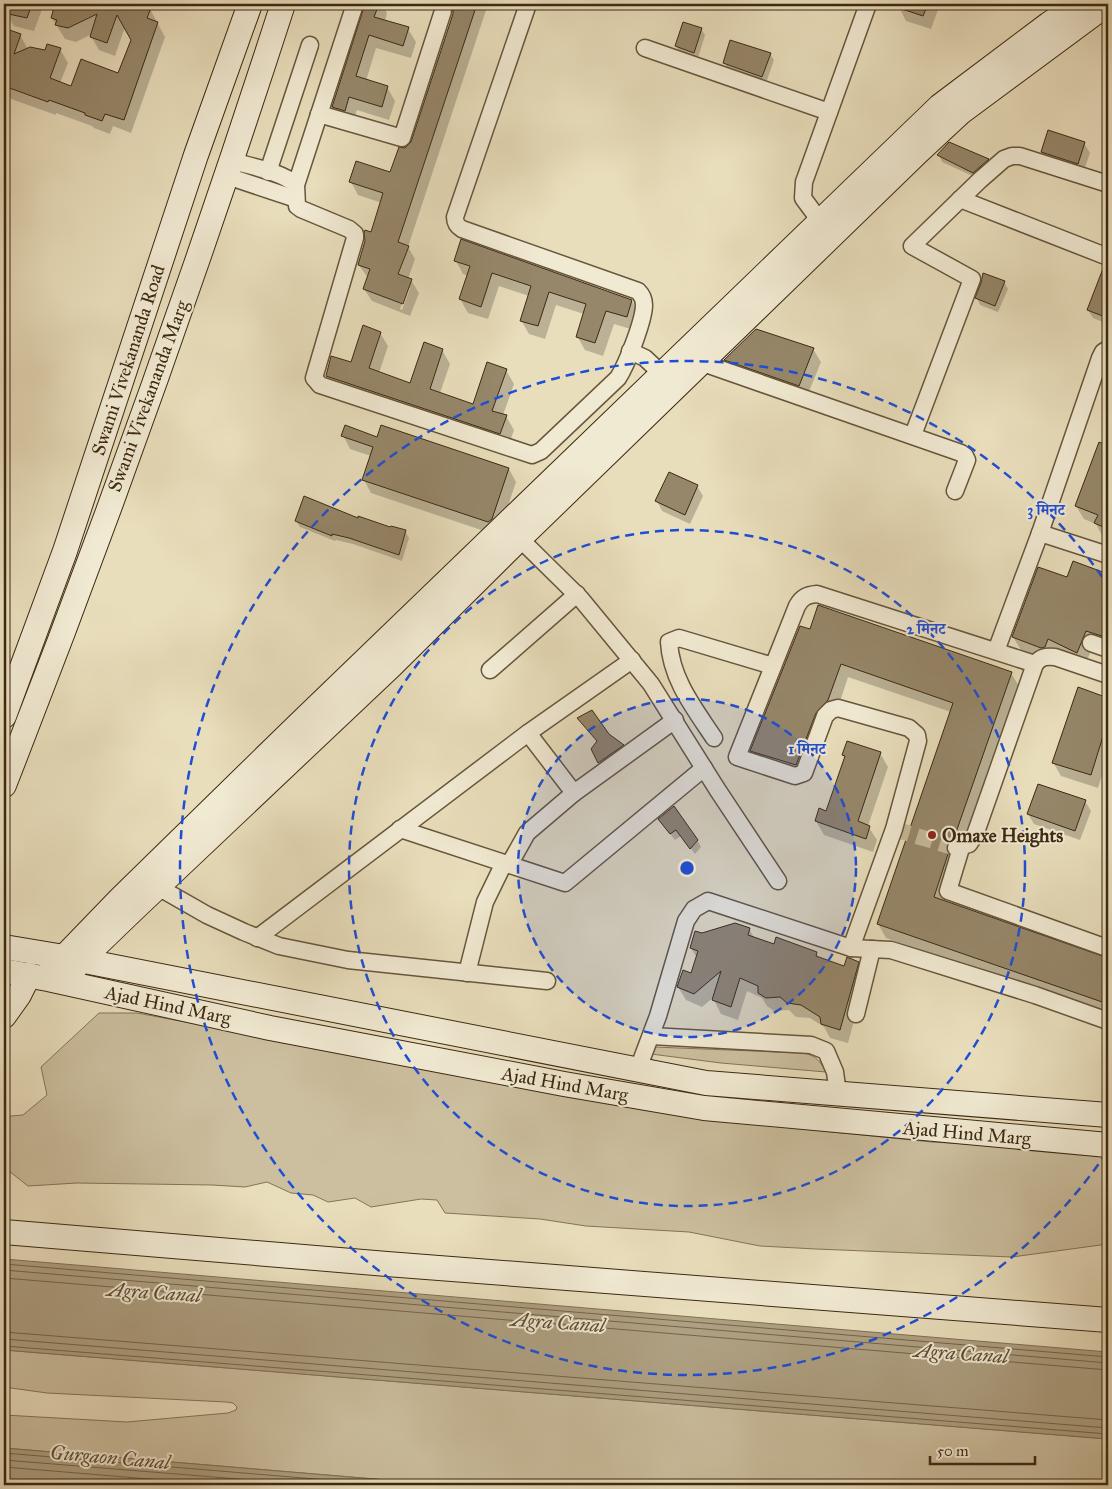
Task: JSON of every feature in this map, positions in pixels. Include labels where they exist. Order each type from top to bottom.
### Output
[{"type":"street","name":"Swami Vivekananda Road","points":[[4,716],[65,551],[196,155],[250,4]]},
{"type":"street","name":"Swami Vivekananda Marg","points":[[4,785],[56,652],[229,169],[283,4]]},
{"type":"street","points":[[355,4],[296,192],[297,206],[301,209],[350,229],[355,234],[314,378],[320,385],[532,454],[541,451],[618,378],[630,351],[643,312],[644,303],[642,295],[638,291],[462,229],[455,222],[455,217],[528,4]]},
{"type":"street","points":[[820,221],[803,198],[802,190],[868,4]]},
{"type":"street","points":[[73,958],[127,892],[513,531],[700,362],[820,221],[940,106],[1049,24],[1079,4]]},
{"type":"street","points":[[4,1016],[19,996],[46,979],[73,958],[158,887],[392,665],[513,531],[662,374],[749,303],[961,112],[1108,4]]},
{"type":"street","points":[[319,114],[402,138],[443,12]]},
{"type":"street","points":[[268,172],[310,45]]},
{"type":"street","points":[[645,48],[829,112]]},
{"type":"street","points":[[914,435],[972,279],[912,246],[1004,159],[1012,156],[1020,156],[1108,184]]},
{"type":"street","points":[[229,169],[268,172],[288,180],[296,192]]},
{"type":"street","points":[[229,169],[296,192]]},
{"type":"street","points":[[960,199],[1108,257]]},
{"type":"street","points":[[996,652],[1040,533],[1100,358],[1103,352],[1108,349]]},
{"type":"street","points":[[630,351],[645,358],[662,374]]},
{"type":"street","points":[[700,362],[914,435],[965,456],[966,465],[955,491]]},
{"type":"street","points":[[513,531],[577,594],[651,684],[778,881]]},
{"type":"street","points":[[1040,533],[1108,555]]},
{"type":"street","points":[[490,670],[577,594]]},
{"type":"street","points":[[852,948],[894,829],[918,741],[917,734],[909,728],[838,708],[830,710],[825,716],[804,773],[800,775],[795,776],[737,757],[802,598],[809,594],[817,594],[1035,664]]},
{"type":"street","points":[[714,738],[682,689],[669,652],[669,642],[679,638],[773,666]]},
{"type":"street","points":[[1091,643],[1108,649]]},
{"type":"street","points":[[1106,948],[948,891],[959,848],[969,844],[975,836],[1035,664],[1039,659],[1046,656],[1055,657],[1108,675]]},
{"type":"street","points":[[258,938],[528,733],[632,660]]},
{"type":"street","points":[[467,973],[485,902],[527,833],[574,793],[675,720]]},
{"type":"street","points":[[528,733],[574,793]]},
{"type":"street","points":[[400,830],[565,883],[704,768]]},
{"type":"street","points":[[158,887],[207,915],[278,946],[348,960],[547,981]]},
{"type":"street","points":[[638,1069],[651,1036],[686,921],[694,909],[708,901],[852,948],[890,950],[1035,995],[1108,1021]]},
{"type":"street","points":[[4,947],[73,958],[706,1083],[1108,1115]]},
{"type":"street","points":[[856,1014],[872,949]]},
{"type":"street","name":"Ajad Hind Marg","points":[[4,971],[270,1028],[564,1084],[704,1108],[1108,1145]]},
{"type":"street","points":[[651,1036],[811,1046],[826,1051],[835,1072],[838,1094]]},
{"type":"street","points":[[885,1126],[888,1098]]},
{"type":"street","points":[[4,1232],[1108,1320]]},
{"type":"shaded area","points":[[99,1013],[137,1013],[723,1121],[932,1142],[1108,1152],[1108,1244],[1012,1257],[760,1246],[689,1232],[586,1226],[540,1219],[445,1213],[437,1200],[421,1199],[371,1207],[355,1198],[328,1202],[313,1195],[291,1193],[267,1182],[245,1187],[77,1183],[28,1186],[4,1167],[4,1122],[11,1116],[23,1115],[47,1095],[41,1067]]},
{"type":"shaded area","points":[[654,1047],[804,1053],[817,1060],[826,1072],[721,1063],[651,1054]]},
{"type":"shaded area","points":[[4,1350],[1108,1439],[1108,1485],[446,1485],[4,1448],[4,1415],[127,1422],[228,1413],[236,1410],[237,1407],[233,1403],[226,1402],[47,1393],[4,1387]]},
{"type":"water","name":"Agra Canal","points":[[4,1259],[1108,1352],[1108,1439],[4,1350]]},
{"type":"water","name":"Gurgaon Canal","points":[[4,1448],[446,1485],[4,1485]]},
{"type":"building","points":[[8,4],[32,4],[27,18],[4,13]]},
{"type":"building","points":[[55,4],[137,4],[151,8],[147,18],[158,22],[124,120],[105,114],[102,121],[49,100],[48,102],[4,86],[4,28],[21,34],[14,54],[30,47],[45,50],[47,44],[61,48],[50,78],[71,86],[81,59],[118,73],[131,40],[117,15],[107,43],[90,37],[97,14],[68,28],[55,25],[57,20],[51,18]]},
{"type":"building","points":[[365,4],[379,4],[374,17],[409,27],[403,46],[369,35],[356,76],[388,86],[382,107],[349,97],[345,111],[332,107]]},
{"type":"building","points":[[450,4],[477,4],[398,242],[409,246],[398,274],[412,279],[403,304],[363,289],[370,269],[358,265],[365,241],[364,232],[365,230],[371,232],[383,193],[349,182],[356,161],[390,172],[399,147],[405,148],[411,142],[453,14],[453,8]]},
{"type":"building","points":[[893,4],[928,4],[923,16],[893,6]]},
{"type":"building","points":[[683,22],[702,28],[694,53],[675,46]]},
{"type":"building","points":[[730,40],[771,53],[762,77],[723,63]]},
{"type":"building","points":[[1048,130],[1085,142],[1078,164],[1041,152]]},
{"type":"building","points":[[949,142],[989,159],[973,173],[937,155]]},
{"type":"building","points":[[461,239],[632,300],[627,317],[606,311],[595,343],[576,337],[586,304],[549,292],[538,326],[520,321],[531,286],[492,273],[481,307],[459,299],[470,266],[454,261]]},
{"type":"building","points":[[1104,266],[1108,267],[1108,318],[1087,310]]},
{"type":"building","points":[[983,273],[1005,281],[995,306],[975,298]]},
{"type":"building","points":[[363,325],[381,332],[369,368],[410,383],[424,342],[443,349],[430,389],[473,404],[487,362],[507,369],[492,411],[507,415],[500,434],[326,376],[331,356],[351,362]]},
{"type":"building","points":[[756,329],[814,348],[799,386],[724,360]]},
{"type":"building","points":[[345,425],[377,437],[381,425],[509,468],[492,519],[488,522],[362,480],[373,447],[341,436]]},
{"type":"building","points":[[1099,442],[1108,446],[1108,529],[1094,523],[1098,515],[1075,506]]},
{"type":"building","points":[[669,472],[698,485],[685,515],[655,501]]},
{"type":"building","points":[[304,496],[358,518],[358,516],[390,527],[406,530],[399,555],[349,538],[332,534],[332,536],[295,521]]},
{"type":"building","points":[[1073,561],[1108,574],[1108,638],[1086,631],[1077,653],[1048,639],[1045,647],[1041,648],[1012,637],[1038,567],[1067,577]]},
{"type":"building","name":"Omaxe Heights","points":[[818,605],[1012,672],[954,838],[946,845],[948,854],[934,897],[1108,958],[1108,1004],[877,924],[953,703],[841,664],[828,700],[816,713],[796,765],[750,751],[800,626],[810,629]]},
{"type":"building","points":[[1078,687],[1108,698],[1108,734],[1104,733],[1091,775],[1052,763]]},
{"type":"building","points":[[592,710],[609,734],[624,745],[598,763],[591,749],[597,741],[577,718]]},
{"type":"building","points":[[847,741],[881,752],[858,821],[870,826],[866,839],[815,821],[819,808],[826,811],[845,756],[842,755]]},
{"type":"building","points":[[1038,784],[1086,800],[1075,831],[1027,814]]},
{"type":"building","points":[[674,806],[698,840],[690,849],[676,830],[670,834],[658,819]]},
{"type":"building","points":[[735,923],[750,928],[748,935],[774,944],[776,937],[817,952],[816,956],[844,966],[847,957],[859,962],[840,1030],[821,1024],[820,1017],[801,1005],[787,1003],[780,997],[766,998],[758,993],[758,986],[740,978],[731,1007],[712,1000],[721,971],[694,994],[677,987],[683,970],[691,973],[698,951],[690,948],[695,931],[702,933]]},
{"type":"tunnel","points":[[894,829],[956,848]]},
{"type":"place","name":"Omaxe Heights","points":[[932,835]]}]
